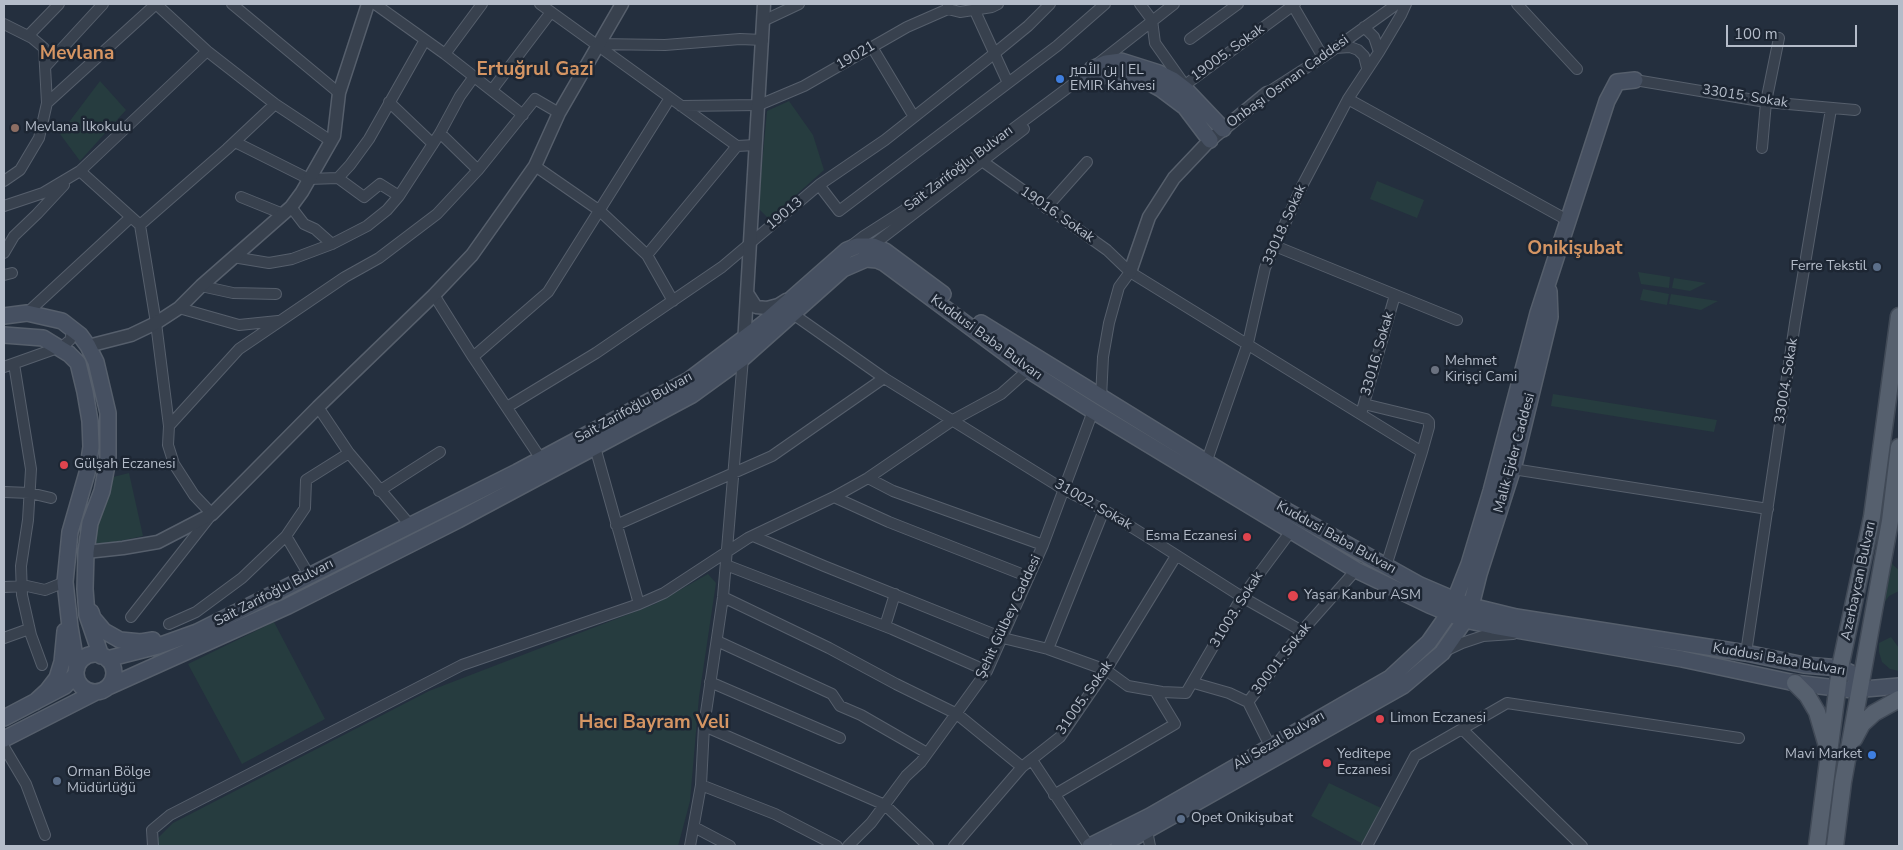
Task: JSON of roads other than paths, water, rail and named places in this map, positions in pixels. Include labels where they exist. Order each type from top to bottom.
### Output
[{"type":"main road","points":[[1090,75],[1106,63],[1121,60],[1159,73],[1186,87],[1223,129]]},
{"type":"main road","points":[[1090,75],[1120,73],[1139,77],[1161,89],[1185,107],[1210,140]]},
{"type":"main road","name":"Malik Ejder Caddesi","points":[[1452,606],[1469,564],[1491,491],[1538,313],[1607,101],[1617,82],[1636,80]]},
{"type":"main road","points":[[847,250],[857,246],[873,246]]},
{"type":"main road","name":"Kuddusi Baba Bulvarı","points":[[873,246],[885,251],[984,326],[1097,405],[1291,531],[1356,570],[1429,605],[1452,606]]},
{"type":"main road","name":"Sait Zarifoğlu Bulvarı","points":[[104,657],[158,646],[197,632],[541,459],[689,380],[800,292],[847,250]]},
{"type":"main road","name":"Kuddusi Baba Bulvarı","points":[[843,269],[866,259],[884,263],[1028,370],[1206,463],[1271,502],[1420,585],[1452,606],[1468,613],[1530,632],[1682,659],[1795,683],[1859,689],[1851,673],[1840,668],[1804,664],[1516,616],[1468,613]]},
{"type":"main road","name":"Sait Zarifoğlu Bulvarı","points":[[102,690],[296,601],[458,520],[692,395],[743,358],[843,269]]},
{"type":"main road","name":"Malik Ejder Caddesi","points":[[1468,613],[1513,469],[1550,317],[1549,284]]},
{"type":"main road","points":[[4,316],[27,313],[62,321],[73,329],[88,346],[96,362],[108,413],[108,460],[102,491],[90,523],[86,552],[86,600],[91,630],[104,657],[114,670],[112,682],[102,690],[4,739]]},
{"type":"main road","name":"Azerbaycan Bulvarı","points":[[1818,846],[1840,668],[1872,517],[1899,316]]},
{"type":"main road","points":[[4,335],[43,338],[69,354],[78,363],[90,422],[91,447],[87,473],[70,532],[65,582],[80,685],[85,689],[102,690]]},
{"type":"main road","name":"Azerbaycan Bulvarı","points":[[1835,846],[1859,689],[1889,528],[1899,447]]},
{"type":"main road","points":[[86,600],[93,618],[104,631],[120,640],[141,642],[182,637]]},
{"type":"main road","points":[[35,702],[57,678],[62,662],[67,604]]},
{"type":"main road","name":"Ali Sezal Bulvarı","points":[[1089,846],[1150,816],[1390,678],[1429,642],[1452,606]]},
{"type":"main road","name":"Ali Sezal Bulvarı","points":[[1119,846],[1403,686],[1442,652],[1468,613]]},
{"type":"main road","points":[[4,718],[65,686],[77,671],[80,663],[88,656],[104,657]]},
{"type":"main road","points":[[1795,683],[1807,695],[1817,712],[1829,753]]},
{"type":"main road","points":[[1859,689],[1899,686]]},
{"type":"main road","points":[[1850,745],[1862,724],[1874,713],[1899,699]]},
{"type":"street","points":[[28,36],[60,4]]},
{"type":"street","points":[[45,67],[103,4]]},
{"type":"street","points":[[47,103],[156,4],[207,51],[275,104],[331,141]]},
{"type":"street","points":[[232,4],[339,93]]},
{"type":"street","points":[[445,54],[482,4]]},
{"type":"street","points":[[540,4],[737,146],[756,145]]},
{"type":"street","points":[[131,617],[212,514],[318,407],[434,296],[472,255],[535,166],[559,113],[597,44],[622,4]]},
{"type":"street","points":[[690,846],[701,785],[704,726],[726,565],[743,358],[764,4]]},
{"type":"street","points":[[763,21],[798,4]]},
{"type":"street","points":[[948,6],[960,12],[992,7],[998,4]]},
{"type":"street","name":"19013","points":[[507,406],[596,353],[722,267],[819,185],[885,140],[995,53],[1028,26],[1050,4]]},
{"type":"street","points":[[819,185],[839,212],[1057,46],[1105,4]]},
{"type":"street","points":[[1140,4],[1152,20],[1155,43],[1186,87]]},
{"type":"street","name":"Sait Zarifoğlu Bulvarı","points":[[843,269],[1062,98],[1152,20],[1174,4]]},
{"type":"street","points":[[1190,39],[1238,4]]},
{"type":"street","points":[[1294,4],[1323,57]]},
{"type":"street","name":"19005. Sokak","points":[[1186,87],[1207,67],[1294,4]]},
{"type":"street","name":"Onbaşı Osman Caddesi","points":[[1130,272],[1149,218],[1174,178],[1210,140],[1267,93],[1323,57],[1397,4]]},
{"type":"street","name":"33018. Sokak","points":[[1206,463],[1248,343],[1265,268],[1302,186],[1348,99],[1379,52],[1406,4]]},
{"type":"street","points":[[1517,4],[1577,69]]},
{"type":"street","points":[[88,346],[131,335],[156,323],[179,308],[201,286],[287,210],[309,179],[334,136],[339,93],[367,5],[445,54],[473,78],[492,90],[523,115]]},
{"type":"street","name":"19021","points":[[759,105],[804,86],[948,6]]},
{"type":"street","points":[[974,10],[1008,83]]},
{"type":"street","points":[[492,90],[551,12]]},
{"type":"street","points":[[4,24],[28,36],[44,48],[47,103],[39,138],[20,170],[4,181]]},
{"type":"street","points":[[1364,27],[1374,37],[1379,52]]},
{"type":"street","points":[[1762,148],[1766,102],[1779,38]]},
{"type":"street","points":[[338,178],[369,139],[425,40]]},
{"type":"street","points":[[597,44],[665,45],[763,40]]},
{"type":"street","points":[[872,47],[914,117]]},
{"type":"street","points":[[1335,48],[1350,47],[1358,50],[1364,56],[1367,68]]},
{"type":"street","points":[[4,253],[14,236],[76,173],[207,51]]},
{"type":"street","name":"Sait Zarifoğlu Bulvarı","points":[[847,250],[1090,75]]},
{"type":"street","points":[[233,257],[269,263],[292,259],[332,244],[367,226],[387,210],[399,196],[473,78]]},
{"type":"street","name":"33015. Sokak","points":[[1636,80],[1766,102],[1855,110]]},
{"type":"street","points":[[473,357],[548,292],[670,98]]},
{"type":"street","points":[[169,426],[239,349],[345,277],[379,258],[437,214],[478,170],[535,99],[559,113]]},
{"type":"street","points":[[1348,99],[1569,220]]},
{"type":"street","points":[[389,102],[433,144]]},
{"type":"street","points":[[140,225],[235,142],[275,104]]},
{"type":"street","points":[[681,106],[759,105]]},
{"type":"street","name":"33004. Sokak","points":[[1746,653],[1796,323],[1831,109]]},
{"type":"street","points":[[440,133],[478,170]]},
{"type":"street","points":[[235,142],[309,179],[338,178],[364,197],[380,184],[399,196]]},
{"type":"street","points":[[647,255],[737,146]]},
{"type":"street","name":"19016. Sokak","points":[[982,161],[1107,250],[1130,272],[1363,409],[1422,452]]},
{"type":"street","points":[[1046,208],[1087,162]]},
{"type":"street","points":[[535,166],[600,211],[647,255],[673,301]]},
{"type":"street","points":[[4,206],[43,193],[76,173]]},
{"type":"street","points":[[76,173],[140,225],[156,323],[169,426],[168,445],[174,464],[194,496],[212,514]]},
{"type":"street","points":[[241,197],[287,210],[304,224],[315,229],[332,244]]},
{"type":"street","points":[[27,313],[131,217]]},
{"type":"street","points":[[1275,246],[1457,320]]},
{"type":"street","name":"Şehit Gülbey Caddesi","points":[[848,846],[885,805],[906,776],[921,762],[987,671],[1043,545],[1097,405],[1109,323],[1120,287],[1130,272]]},
{"type":"street","points":[[201,286],[233,293],[276,294]]},
{"type":"street","points":[[747,292],[756,307],[766,308],[778,305],[800,292]]},
{"type":"street","name":"33016. Sokak","points":[[1363,409],[1395,295]]},
{"type":"street","points":[[434,296],[541,459]]},
{"type":"street","points":[[179,308],[239,325],[281,321]]},
{"type":"street","name":"31002. Sokak","points":[[793,314],[884,378],[1063,489],[1104,510],[1242,597],[1302,632]]},
{"type":"street","points":[[43,338],[42,326],[50,317]]},
{"type":"street","points":[[42,665],[29,628],[22,586],[21,566],[30,493],[30,462],[9,366],[67,344],[73,329]]},
{"type":"street","points":[[153,846],[152,830],[170,815],[453,669],[639,604],[664,593],[753,536],[834,497],[868,478],[953,420],[1001,394],[1028,370]]},
{"type":"street","points":[[616,526],[772,456],[884,378]]},
{"type":"street","points":[[318,407],[349,453],[379,491],[410,525]]},
{"type":"street","points":[[1363,409],[1426,419],[1429,422],[1422,452],[1386,566]]},
{"type":"street","points":[[595,447],[639,604]]},
{"type":"street","points":[[379,491],[440,452]]},
{"type":"street","points":[[169,624],[196,612],[242,578],[286,536],[305,508],[306,480],[349,453]]},
{"type":"street","points":[[1513,469],[1768,508]]},
{"type":"street","points":[[868,478],[893,491],[1043,545]]},
{"type":"street","points":[[4,492],[30,493],[51,498]]},
{"type":"street","points":[[834,497],[889,522],[1029,577]]},
{"type":"street","points":[[1048,650],[1104,510]]},
{"type":"street","points":[[86,552],[158,542],[212,514]]},
{"type":"street","name":"31003. Sokak","points":[[1154,691],[1186,693],[1242,597],[1291,531]]},
{"type":"street","points":[[286,536],[310,575]]},
{"type":"street","points":[[753,536],[1003,638],[1048,650],[1106,670],[1128,686],[1154,691],[1174,724],[1054,795]]},
{"type":"street","name":"31005. Sokak","points":[[954,846],[1022,767],[1060,737],[1106,670],[1176,556]]},
{"type":"street","points":[[726,565],[885,626],[987,671]]},
{"type":"street","points":[[705,567],[713,567],[720,570],[724,578]]},
{"type":"street","name":"30001. Sokak","points":[[1248,702],[1302,632],[1356,570]]},
{"type":"street","points":[[4,587],[22,586],[45,590],[65,582]]},
{"type":"street","points":[[885,626],[895,594]]},
{"type":"street","points":[[723,597],[813,640],[957,714],[1022,767]]},
{"type":"street","points":[[4,638],[29,628]]},
{"type":"street","points":[[1442,652],[1483,636],[1530,632]]},
{"type":"street","points":[[717,641],[832,694],[840,706],[861,715],[927,753]]},
{"type":"street","points":[[710,682],[840,738]]},
{"type":"street","points":[[1194,682],[1229,693],[1248,702],[1270,746]]},
{"type":"street","points":[[1367,846],[1415,756],[1507,703],[1739,738]]},
{"type":"street","points":[[704,726],[885,805],[928,846]]},
{"type":"street","points":[[1462,729],[1582,846]]},
{"type":"street","points":[[4,747],[26,784],[45,835]]},
{"type":"street","points":[[1032,760],[1089,846]]},
{"type":"street","points":[[701,785],[775,814],[838,846]]},
{"type":"street","points":[[694,827],[730,846]]},
{"type":"street","points":[[1147,831],[1150,846]]},
{"type":"place","name":"بن الأمير | EL EMIR Kahvesi","points":[[1060,79]]},
{"type":"place","name":"Mevlana İlkokulu","points":[[15,128]]},
{"type":"place","name":"Ferre Tekstil","points":[[1877,267]]},
{"type":"place","name":"Mehmet Kirişçi Cami","points":[[1435,370]]},
{"type":"place","name":"Gülşah Eczanesi","points":[[64,465]]},
{"type":"place","name":"Esma Eczanesi","points":[[1247,537]]},
{"type":"place","name":"Yaşar Kanbur ASM","points":[[1293,596]]},
{"type":"place","name":"Limon Eczanesi","points":[[1380,719]]},
{"type":"place","name":"Mavi Market","points":[[1872,755]]},
{"type":"place","name":"Yeditepe Eczanesi","points":[[1327,763]]},
{"type":"place","name":"Orman Bölge Müdürlüğü","points":[[57,781]]},
{"type":"place","name":"Opet Onikişubat","points":[[1181,819]]},
{"type":"district","name":"Mevlana","points":[[77,54]]},
{"type":"district","name":"Ertuğrul Gazi","points":[[535,70]]},
{"type":"district","name":"Onikişubat","points":[[1575,249]]},
{"type":"district","name":"Hacı Bayram Veli","points":[[654,723]]}]
